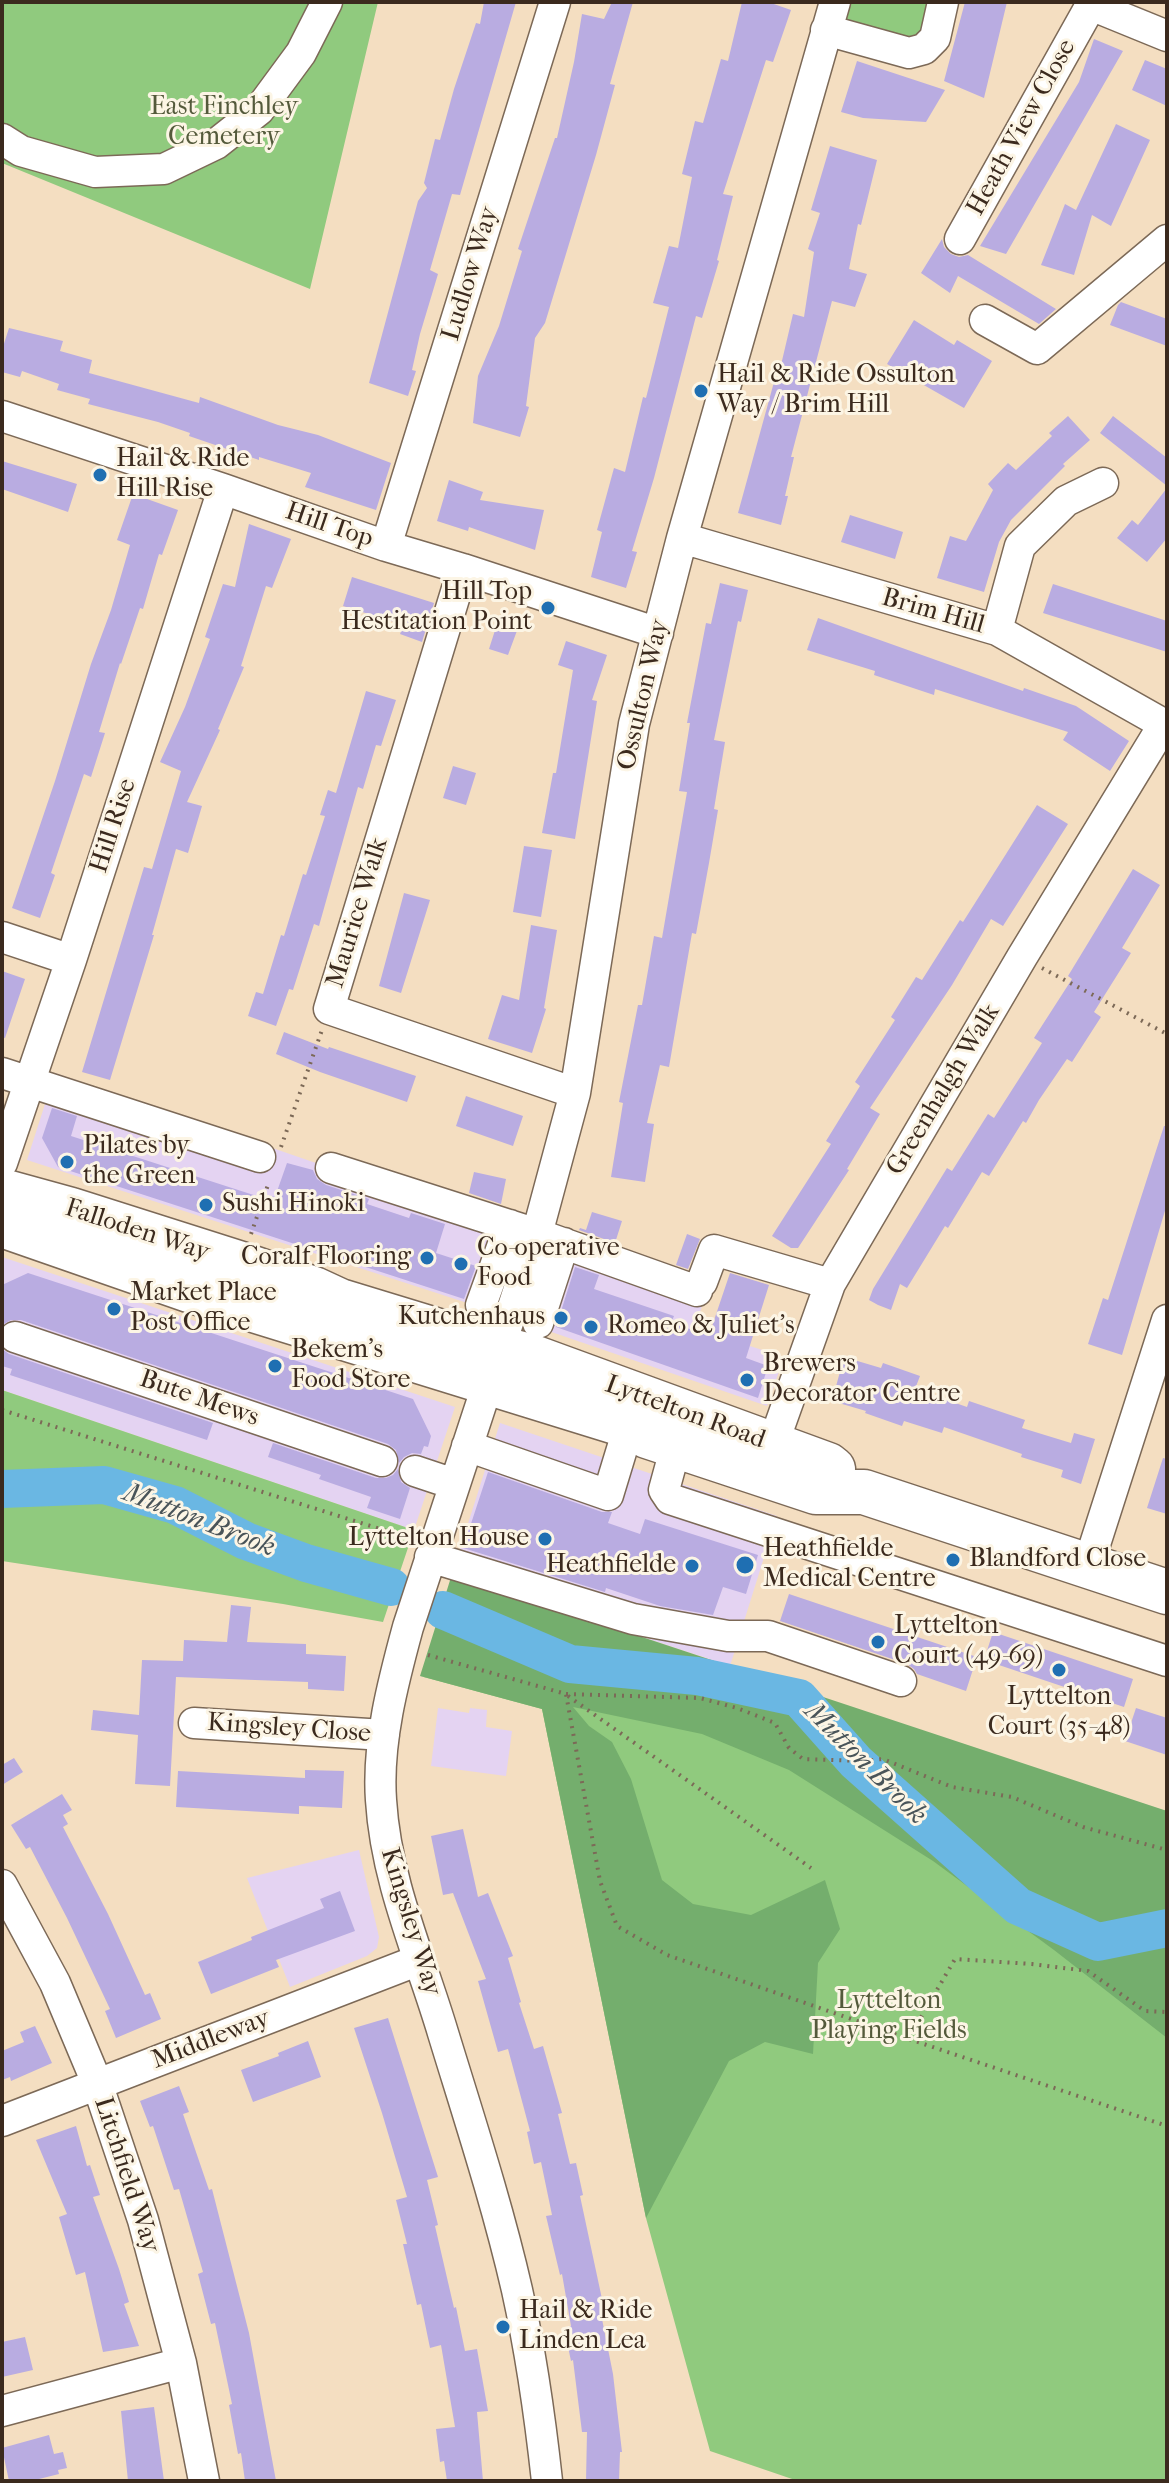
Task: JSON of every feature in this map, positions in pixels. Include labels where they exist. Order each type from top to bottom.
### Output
[{"type":"highway","name":"Falloden Way","points":[[2,1191],[71,1210],[314,1289],[493,1366]]},
{"type":"highway","name":"Falloden Way","points":[[2,1225],[204,1294],[493,1366]]},
{"type":"highway","name":"Lyttelton Road","points":[[493,1366],[530,1356],[768,1460]]},
{"type":"highway","name":"Lyttelton Road","points":[[493,1366],[647,1436],[676,1446],[768,1460],[828,1465],[864,1492],[1167,1592]]},
{"type":"street","points":[[2,139],[21,151],[95,172],[164,169],[216,144],[259,110],[301,53],[327,2]]},
{"type":"street","name":"Ludlow Way","points":[[386,546],[555,2]]},
{"type":"street","name":"Ossulton Way","points":[[493,1366],[537,1234],[575,1093],[634,724],[682,538],[830,16],[909,53],[924,49],[935,38],[943,2]]},
{"type":"street","name":"Heath View Close","points":[[960,239],[1091,5],[1167,36]]},
{"type":"street","points":[[985,320],[1037,349],[1167,240]]},
{"type":"street","name":"Hill Top","points":[[2,416],[386,546],[658,633]]},
{"type":"street","points":[[997,630],[1020,546],[1066,501],[1103,483]]},
{"type":"street","name":"Hill Rise","points":[[2,1163],[16,1078],[71,960],[223,489]]},
{"type":"street","name":"Brim Hill","points":[[682,538],[997,630],[1165,725]]},
{"type":"street","name":"Maurice Walk","points":[[463,569],[329,1009],[575,1093]]},
{"type":"street","name":"Greenhalgh Walk","points":[[768,1460],[830,1284],[1022,957],[1165,725]]},
{"type":"street","points":[[2,937],[71,960]]},
{"type":"street","points":[[16,1078],[269,1164]]},
{"type":"street","points":[[331,1168],[700,1287],[714,1250],[830,1284]]},
{"type":"street","points":[[481,1305],[537,1234]]},
{"type":"street","points":[[537,1234],[538,1323]]},
{"type":"street","points":[[1088,1566],[1167,1320]]},
{"type":"street","name":"Bute Mews","points":[[15,1337],[382,1461]]},
{"type":"street","name":"Kingsley Way","points":[[493,1366],[454,1484],[422,1548],[384,1735],[380,1797],[393,1881],[491,2191],[517,2290],[540,2416],[547,2481]]},
{"type":"street","points":[[467,1446],[608,1495],[629,1426]]},
{"type":"street","name":"Lyttelton Road","points":[[676,1446],[664,1490],[670,1499],[1167,1661]]},
{"type":"street","points":[[415,1471],[454,1484]]},
{"type":"street","points":[[422,1548],[633,1619],[728,1636],[768,1636],[901,1681]]},
{"type":"street","name":"Kingsley Close","points":[[194,1723],[384,1735]]},
{"type":"street","name":"Litchfield Way","points":[[2,1885],[55,1983],[97,2083],[143,2220],[181,2363],[204,2481]]},
{"type":"street","name":"Middleway","points":[[2,2121],[419,1960]]},
{"type":"street","points":[[2,2411],[181,2363]]},
{"type":"path","points":[[1022,957],[1167,1034]]},
{"type":"path","points":[[241,1264],[269,1164],[329,1009]]},
{"type":"path","points":[[2,1410],[422,1548]]},
{"type":"path","points":[[402,1647],[566,1694],[700,1698],[775,1723],[789,1748],[803,1759],[883,1759],[952,1787],[1012,1797],[1083,1827],[1167,1850]]},
{"type":"path","points":[[566,1694],[811,1868]]},
{"type":"path","points":[[566,1694],[600,1881],[617,1926],[667,1955],[1167,2126]]},
{"type":"path","points":[[909,2039],[955,1959],[1088,1971],[1145,2011],[1167,2012]]},
{"type":"shaded area","points":[[55,1073],[513,1231],[489,1310],[27,1160]]},
{"type":"shaded area","points":[[560,1247],[705,1298],[694,1328],[784,1357],[767,1406],[534,1326]]},
{"type":"shaded area","points":[[2,1257],[455,1407],[414,1530],[2,1390]]},
{"type":"shaded area","points":[[500,1423],[777,1516],[730,1666],[452,1574]]},
{"type":"shaded area","points":[[438,1708],[469,1713],[470,1708],[487,1710],[486,1727],[512,1731],[506,1776],[431,1766]]},
{"type":"shaded area","points":[[359,1850],[379,1937],[377,1948],[367,1956],[290,1987],[247,1878]]},
{"type":"green space","name":"East Finchley Cemetery","points":[[2,2],[378,2],[310,289],[2,163]]},
{"type":"green space","points":[[851,2],[934,2],[929,33],[904,41],[845,26]]},
{"type":"green space","points":[[2,1390],[414,1530],[383,1622],[2,1561]]},
{"type":"green space","points":[[452,1574],[1167,1811],[1167,2038],[933,1861],[789,1770],[702,1734],[573,1707],[589,1726],[612,1742],[631,1779],[662,1880],[693,1904],[751,1915],[825,1880],[840,1929],[818,1963],[813,2054],[765,2042],[729,2061],[646,2218],[542,1709],[420,1676]]},
{"type":"green space","name":"Lyttelton Playing Fields","points":[[420,1676],[1167,1811],[1167,2481],[798,2481],[710,2451],[646,2218],[542,1709]]},
{"type":"building","points":[[484,2],[516,2],[460,195],[452,194],[430,270],[438,274],[420,334],[412,370],[416,371],[408,396],[369,383],[418,201],[427,188],[424,183],[435,139],[440,140],[476,23],[480,24]]},
{"type":"building","points":[[612,2],[633,2],[610,84],[615,85],[596,155],[545,323],[535,338],[526,406],[529,407],[520,437],[473,423],[478,376],[499,326],[522,251],[518,249],[557,138],[582,14],[604,19]]},
{"type":"building","points":[[742,2],[768,2],[791,10],[773,62],[766,60],[723,194],[733,196],[719,261],[702,318],[696,316],[632,551],[637,552],[626,588],[591,577],[602,532],[597,530],[614,468],[625,472],[669,307],[653,303],[669,246],[678,248],[692,177],[682,174],[695,121],[703,123],[721,59],[728,61]]},
{"type":"building","points":[[965,2],[1007,2],[984,98],[944,81]]},
{"type":"building","points":[[1094,39],[1123,51],[1006,254],[980,246],[1079,82]]},
{"type":"building","points":[[1145,60],[1167,69],[1167,106],[1132,90]]},
{"type":"building","points":[[857,61],[945,90],[926,122],[863,118],[841,112]]},
{"type":"building","points":[[1116,124],[1150,140],[1111,226],[1092,215],[1074,275],[1041,265],[1065,204],[1076,210]]},
{"type":"building","points":[[830,146],[877,160],[861,225],[858,224],[849,269],[867,274],[855,307],[832,301],[791,457],[794,457],[781,525],[738,513],[774,382],[777,382],[793,314],[804,317],[814,252],[808,249],[820,213],[811,210]]},
{"type":"building","points":[[942,239],[944,247],[951,254],[959,257],[968,255],[1056,309],[1039,324],[958,276],[950,293],[921,273]]},
{"type":"building","points":[[1121,302],[1167,319],[1167,346],[1110,325]]},
{"type":"building","points":[[914,320],[954,345],[957,340],[992,361],[964,408],[887,364]]},
{"type":"building","points":[[9,328],[63,341],[60,351],[92,360],[89,373],[199,403],[200,397],[278,425],[318,435],[391,463],[376,510],[305,487],[311,473],[259,457],[259,460],[158,422],[88,404],[90,399],[57,390],[59,384],[22,371],[20,377],[2,372],[2,350]]},
{"type":"building","points":[[1068,416],[1090,440],[1011,520],[999,542],[984,592],[937,578],[950,536],[966,541],[993,490],[988,484],[1008,463],[1016,470]]},
{"type":"building","points":[[1113,416],[1167,458],[1167,486],[1100,433]]},
{"type":"building","points":[[2,461],[77,484],[68,512],[2,489]]},
{"type":"building","points":[[449,480],[483,492],[480,500],[544,510],[535,550],[469,527],[468,531],[437,521]]},
{"type":"building","points":[[1167,488],[1167,538],[1147,562],[1117,538],[1132,520],[1138,525]]},
{"type":"building","points":[[133,494],[178,510],[120,663],[99,732],[105,733],[91,777],[84,774],[51,873],[55,875],[40,918],[12,908],[130,545],[117,540]]},
{"type":"building","points":[[850,515],[903,532],[895,559],[841,542]]},
{"type":"building","points":[[249,524],[291,539],[272,588],[266,586],[241,666],[244,667],[187,802],[202,806],[188,853],[176,849],[154,935],[110,1080],[82,1072],[144,867],[152,869],[181,771],[160,762],[185,707],[210,639],[205,637],[223,584],[235,587]]},
{"type":"building","points":[[352,577],[434,603],[422,642],[400,634],[404,625],[343,606]]},
{"type":"building","points":[[720,583],[748,590],[741,622],[738,621],[714,740],[725,742],[714,809],[718,810],[696,934],[692,933],[669,1067],[660,1065],[647,1123],[654,1124],[645,1182],[611,1177],[623,1103],[619,1102],[638,1005],[642,1005],[654,936],[662,938],[687,792],[679,791],[690,723],[687,723],[706,623],[711,624]]},
{"type":"building","points":[[1053,584],[1167,621],[1167,652],[1043,613]]},
{"type":"building","points":[[818,618],[1023,691],[1024,688],[1076,706],[1129,741],[1110,771],[1063,740],[1068,732],[935,689],[934,695],[874,675],[875,671],[807,650]]},
{"type":"building","points":[[498,621],[518,628],[508,655],[489,649]]},
{"type":"building","points":[[566,641],[607,655],[592,700],[597,701],[575,839],[542,833],[553,773],[556,773],[573,670],[558,665]]},
{"type":"building","points":[[366,691],[396,700],[381,746],[376,745],[363,789],[358,787],[319,926],[314,924],[293,990],[289,989],[276,1026],[248,1016],[256,992],[263,994],[303,874],[306,875],[325,816],[320,815],[328,790],[336,793]]},
{"type":"building","points":[[453,766],[476,773],[466,805],[443,798]]},
{"type":"building","points":[[1037,805],[1068,824],[1003,926],[991,919],[952,985],[870,1108],[880,1114],[849,1170],[798,1248],[791,1248],[772,1236],[831,1144],[826,1141],[860,1086],[855,1082],[895,1020],[891,1017],[916,977],[922,980],[960,920],[963,922]]},
{"type":"building","points":[[524,846],[552,850],[541,917],[513,912]]},
{"type":"building","points":[[1133,869],[1160,885],[1122,948],[1131,953],[1094,1012],[1101,1017],[1072,1062],[1067,1059],[1026,1123],[1023,1121],[989,1176],[982,1172],[907,1288],[900,1284],[891,1310],[869,1300],[947,1168],[952,1171],[988,1114],[994,1118],[1042,1043],[1034,1038],[1072,979],[1068,976]]},
{"type":"building","points":[[404,893],[430,900],[401,993],[379,986]]},
{"type":"building","points":[[531,925],[557,930],[546,1009],[532,1053],[488,1039],[502,995],[519,1000]]},
{"type":"building","points":[[2,971],[25,979],[5,1038],[2,1037]]},
{"type":"building","points":[[284,1032],[416,1076],[407,1102],[276,1054]]},
{"type":"building","points":[[466,1096],[523,1116],[513,1146],[456,1126]]},
{"type":"building","points":[[52,1108],[77,1116],[71,1136],[266,1199],[268,1195],[275,1197],[287,1163],[313,1170],[317,1179],[326,1185],[369,1199],[367,1204],[409,1218],[411,1213],[445,1224],[436,1253],[476,1266],[464,1299],[58,1167],[42,1138]]},
{"type":"building","points":[[1164,1126],[1167,1126],[1167,1204],[1122,1355],[1088,1344],[1103,1298],[1108,1300]]},
{"type":"building","points":[[474,1172],[506,1179],[501,1204],[469,1193]]},
{"type":"building","points":[[592,1212],[622,1221],[615,1243],[579,1230],[586,1230]]},
{"type":"building","points":[[687,1234],[700,1239],[688,1269],[676,1265]]},
{"type":"building","points":[[575,1267],[599,1275],[594,1289],[674,1316],[671,1323],[709,1335],[730,1273],[769,1285],[746,1358],[768,1366],[758,1398],[556,1327]]},
{"type":"building","points":[[28,1273],[413,1399],[431,1436],[428,1447],[424,1446],[421,1454],[412,1453],[404,1457],[399,1463],[396,1450],[388,1444],[21,1320],[11,1320],[2,1325],[2,1285]]},
{"type":"building","points":[[2,1349],[9,1354],[213,1423],[207,1440],[10,1375],[12,1369],[2,1366]]},
{"type":"building","points":[[844,1357],[881,1368],[883,1363],[920,1376],[915,1389],[967,1407],[969,1401],[1025,1420],[1022,1428],[1071,1443],[1074,1433],[1095,1439],[1081,1484],[1061,1477],[1063,1470],[944,1427],[942,1433],[904,1421],[902,1426],[832,1401]]},
{"type":"building","points":[[273,1443],[376,1478],[386,1478],[398,1469],[401,1482],[410,1488],[400,1519],[367,1508],[371,1497],[319,1479],[321,1475],[268,1457]]},
{"type":"building","points":[[1163,1458],[1167,1459],[1167,1514],[1147,1508]]},
{"type":"building","points":[[488,1472],[602,1512],[612,1512],[608,1523],[640,1534],[645,1519],[758,1555],[746,1594],[723,1587],[713,1615],[660,1606],[606,1588],[605,1592],[463,1548]]},
{"type":"building","name":"Lyttelton Court (49-69)","points":[[789,1594],[977,1657],[966,1691],[917,1674],[907,1664],[780,1621]]},
{"type":"building","points":[[231,1605],[251,1607],[247,1642],[306,1644],[306,1654],[346,1656],[344,1691],[308,1689],[308,1682],[176,1677],[170,1786],[135,1784],[138,1735],[91,1730],[93,1710],[139,1715],[142,1660],[183,1661],[184,1640],[227,1642]]},
{"type":"building","name":"Lyttelton Court (35-48)","points":[[993,1632],[1133,1679],[1124,1707],[984,1660]]},
{"type":"building","points":[[1136,1708],[1167,1718],[1167,1755],[1125,1741]]},
{"type":"building","points":[[14,1758],[23,1772],[2,1785],[2,1765]]},
{"type":"building","points":[[305,1770],[344,1771],[342,1808],[299,1806],[299,1814],[176,1807],[178,1771],[305,1778]]},
{"type":"building","points":[[62,1794],[72,1810],[63,1815],[68,1824],[63,1827],[145,1995],[150,1993],[161,2019],[116,2038],[105,2011],[110,2009],[67,1918],[30,1847],[26,1849],[11,1825]]},
{"type":"building","points":[[463,1829],[478,1897],[488,1893],[513,1956],[508,1958],[519,2003],[534,2049],[543,2046],[562,2113],[558,2114],[570,2164],[576,2163],[605,2313],[601,2314],[613,2374],[622,2452],[619,2481],[586,2481],[587,2432],[582,2432],[573,2360],[564,2328],[571,2326],[562,2274],[546,2216],[552,2215],[541,2162],[534,2164],[527,2132],[530,2131],[508,2049],[498,2052],[478,1981],[486,1979],[453,1893],[443,1895],[431,1836]]},
{"type":"building","points":[[340,1891],[355,1931],[276,1960],[279,1967],[211,1994],[198,1962],[324,1908],[320,1899]]},
{"type":"building","points":[[388,2018],[438,2177],[427,2180],[465,2351],[477,2349],[488,2411],[477,2412],[483,2481],[447,2481],[444,2461],[440,2462],[436,2429],[455,2427],[441,2345],[430,2348],[421,2304],[417,2305],[396,2200],[407,2197],[354,2028]]},
{"type":"building","points":[[35,2026],[52,2063],[11,2081],[10,2077],[2,2080],[2,2051],[24,2042],[20,2032]]},
{"type":"building","points":[[308,2041],[321,2077],[253,2102],[241,2070]]},
{"type":"building","points":[[179,2086],[189,2112],[183,2114],[209,2190],[212,2189],[249,2333],[276,2481],[245,2481],[215,2323],[211,2324],[198,2274],[203,2272],[179,2189],[174,2190],[153,2126],[150,2127],[140,2101]]},
{"type":"building","points":[[76,2126],[87,2166],[90,2165],[100,2195],[93,2197],[119,2269],[129,2302],[124,2304],[139,2346],[103,2352],[85,2272],[76,2275],[59,2217],[67,2214],[36,2140]]},
{"type":"building","points":[[25,2337],[33,2370],[2,2377],[2,2342]]},
{"type":"building","points":[[154,2407],[164,2481],[128,2481],[121,2411]]},
{"type":"building","points":[[49,2435],[54,2454],[63,2452],[67,2468],[58,2470],[59,2474],[31,2481],[9,2481],[2,2448]]},
{"type":"waterway","name":"Mutton Brook","points":[[2,1489],[104,1485],[175,1505],[246,1541],[306,1563],[391,1587]]},
{"type":"waterway","name":"Mutton Brook","points":[[443,1610],[570,1664],[697,1676],[799,1698],[856,1762],[1018,1906],[1098,1942],[1167,1928]]},
{"type":"place","name":"Hail & Ride Ossulton Way / Brim Hill","points":[[701,391]]},
{"type":"place","name":"Hail & Ride Hill Rise","points":[[100,475]]},
{"type":"place","name":"Hill Top Hestitation Point","points":[[548,608]]},
{"type":"place","name":"Pilates by the Green","points":[[67,1162]]},
{"type":"place","name":"Sushi Hinoki","points":[[206,1205]]},
{"type":"place","name":"Coralf Flooring","points":[[427,1258]]},
{"type":"place","name":"Co-operative Food","points":[[461,1264]]},
{"type":"place","name":"Market Place Post Office","points":[[114,1309]]},
{"type":"place","name":"Kutchenhaus","points":[[561,1318]]},
{"type":"place","name":"Romeo & Juliet's","points":[[591,1327]]},
{"type":"place","name":"Bekem's Food Store","points":[[275,1366]]},
{"type":"place","name":"Brewers Decorator Centre","points":[[747,1380]]},
{"type":"place","name":"Lyttelton House","points":[[545,1539]]},
{"type":"place","name":"Blandford Close","points":[[953,1560]]},
{"type":"place","name":"Heathfielde Medical Centre","points":[[745,1565]]},
{"type":"place","name":"Heathfielde","points":[[692,1566]]},
{"type":"place","name":"Lyttelton Court (49-69)","points":[[878,1642]]},
{"type":"place","name":"Lyttelton Court (35-48)","points":[[1059,1670]]},
{"type":"place","name":"Hail & Ride Linden Lea","points":[[503,2327]]}]
